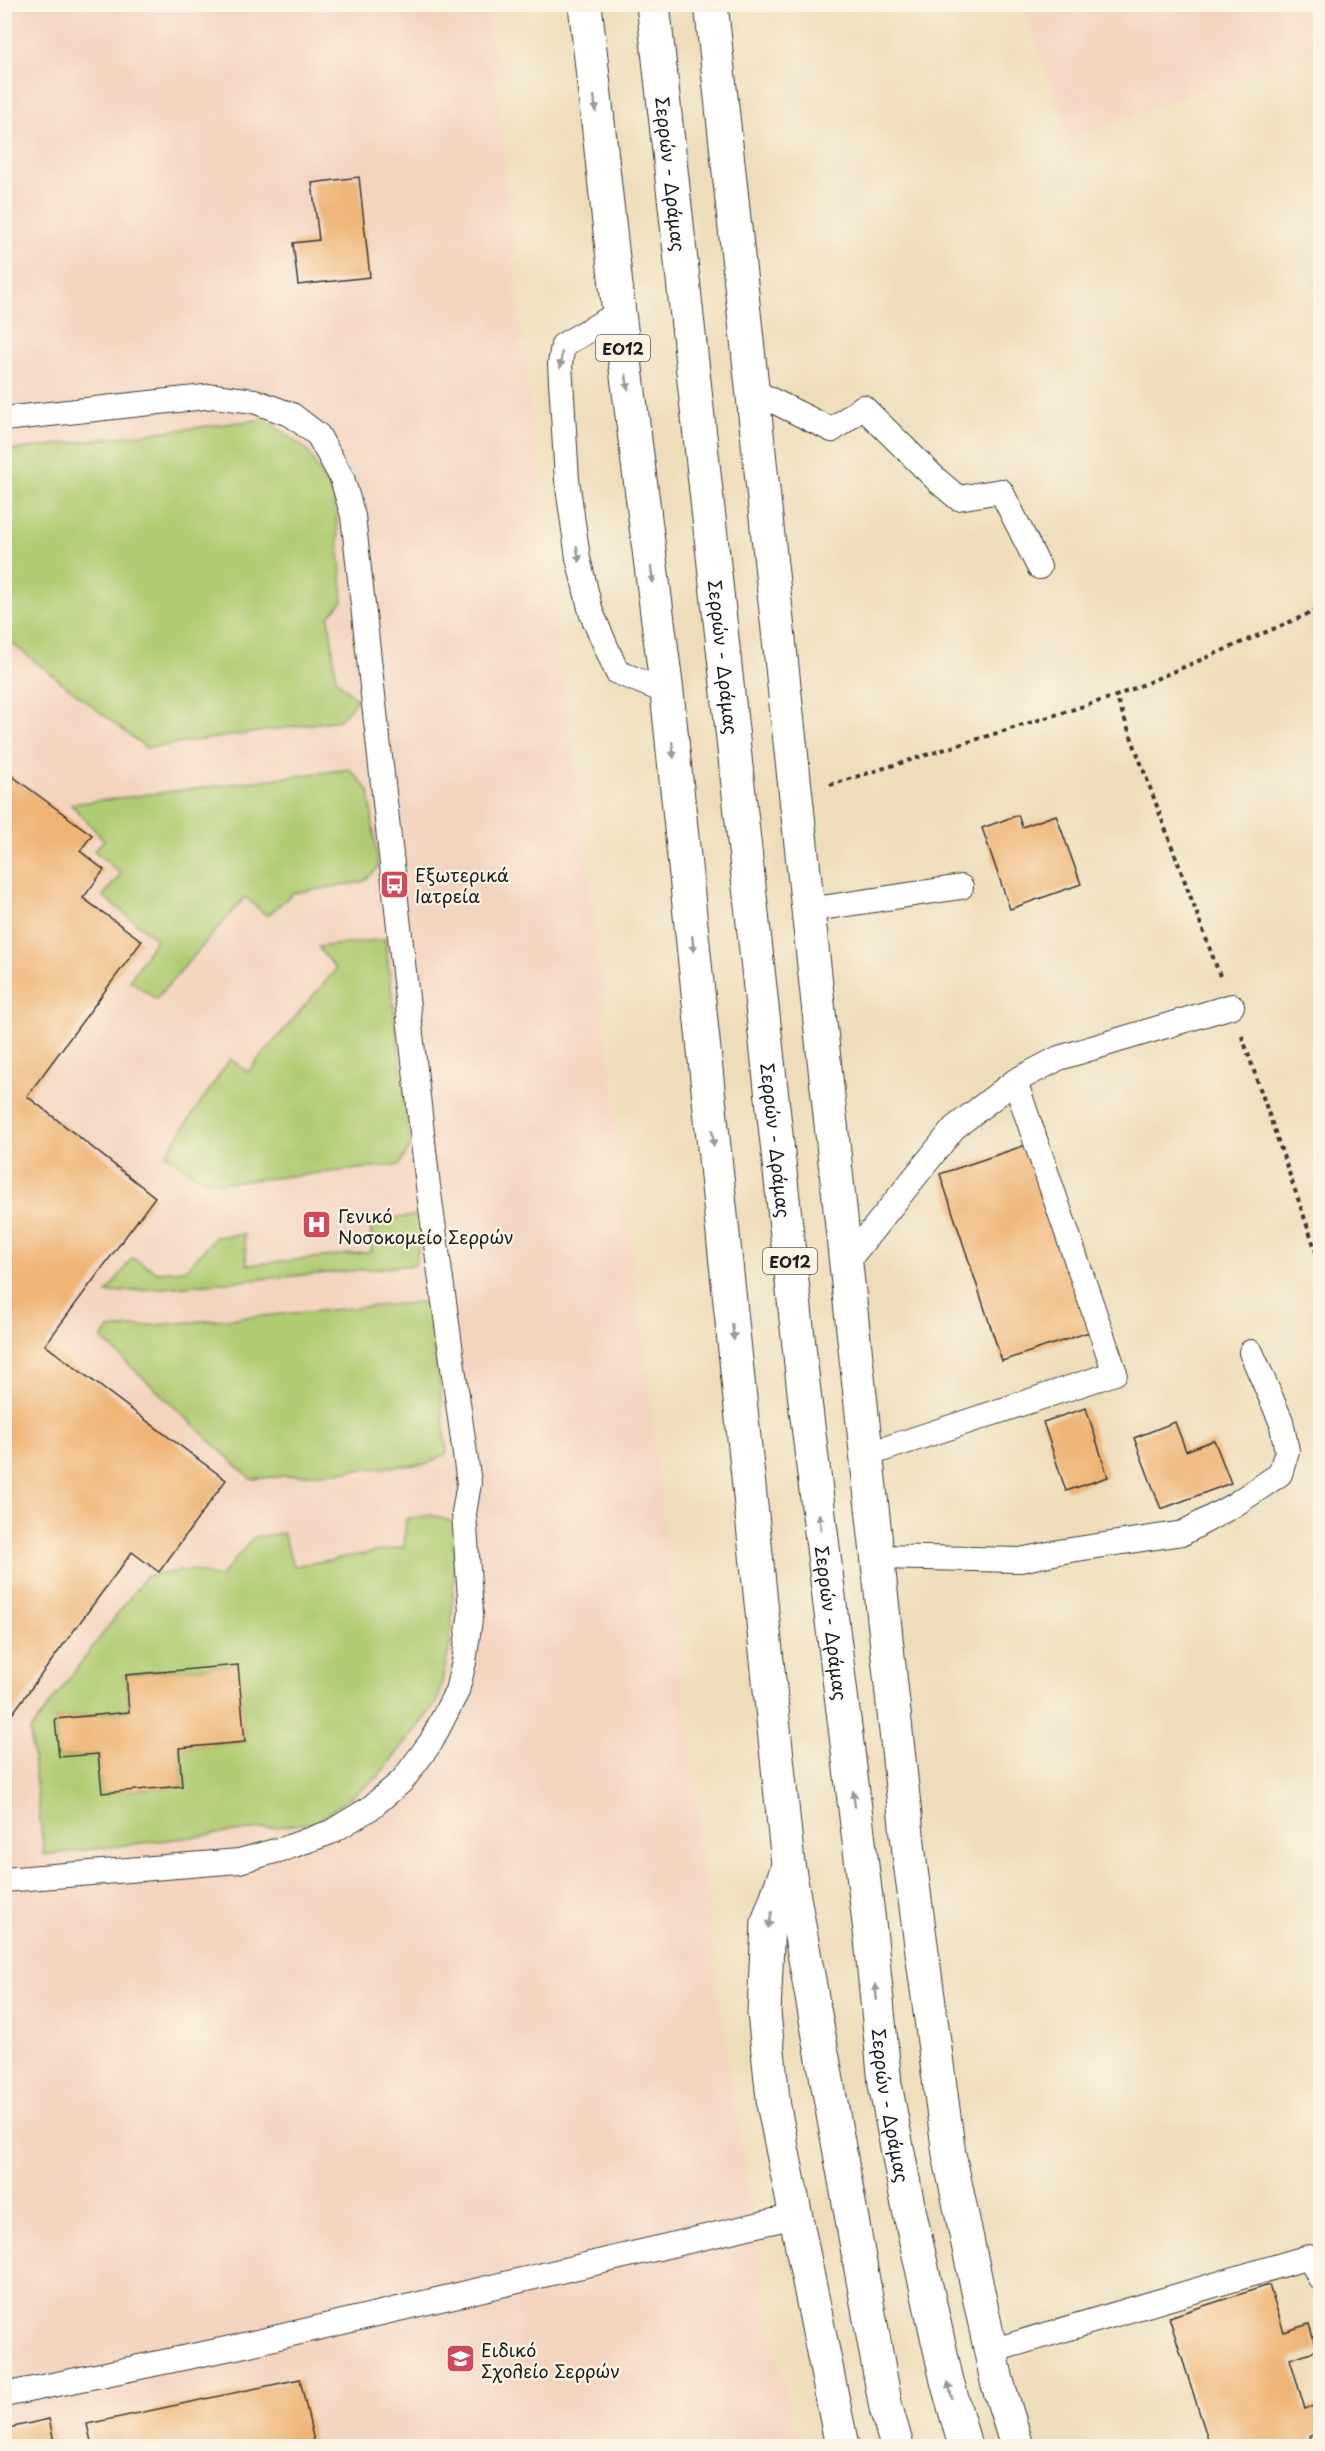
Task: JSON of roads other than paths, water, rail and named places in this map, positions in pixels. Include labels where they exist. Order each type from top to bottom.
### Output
[{"type":"main road","points":[[578,4],[590,55]]},
{"type":"main road","name":"ΕΟ12","points":[[585,4],[619,313],[666,692],[788,1864],[886,2408],[897,2446]]},
{"type":"main road","name":"Σερρών - Δράμας","points":[[653,4],[805,1401],[869,1927],[885,2084],[908,2205],[947,2381],[965,2446]]},
{"type":"main road","points":[[660,67],[678,4]]},
{"type":"main road","points":[[711,4],[910,1862],[949,2154],[997,2381],[1017,2446]]},
{"type":"main road","points":[[788,1864],[768,1922],[764,2013],[774,2108],[842,2446]]},
{"type":"lane","points":[[619,313],[563,345],[560,364],[567,480],[578,558],[591,612],[617,672],[666,692]]},
{"type":"lane","points":[[753,391],[832,430],[863,407],[958,498],[1001,491],[1039,567]]},
{"type":"lane","points":[[4,419],[214,396],[254,401],[292,415],[318,435],[342,478],[353,516],[428,1186],[469,1483],[464,1513],[471,1612],[464,1662],[457,1691],[431,1742],[402,1781],[369,1809],[331,1832],[239,1861],[4,1880]]},
{"type":"lane","points":[[808,910],[961,887]]},
{"type":"lane","points":[[846,1263],[954,1128],[1015,1081],[1059,1058],[1232,1006]]},
{"type":"lane","points":[[866,1455],[1115,1373],[1015,1081]]},
{"type":"lane","points":[[877,1557],[1020,1560],[1183,1533],[1234,1505],[1280,1474],[1287,1451],[1281,1421],[1251,1352]]},
{"type":"lane","points":[[4,2396],[236,2348],[795,2216]]},
{"type":"lane","points":[[991,2351],[1309,2257],[1320,2278]]},
{"type":"place","name":"Εξωτερικά Ιατρεία","points":[[394,884]]},
{"type":"place","name":"Γενικό Νοσοκομείο Σερρών","points":[[317,1225]]},
{"type":"place","name":"Ειδικό Σχολείο Σερρών","points":[[460,2359]]}]
